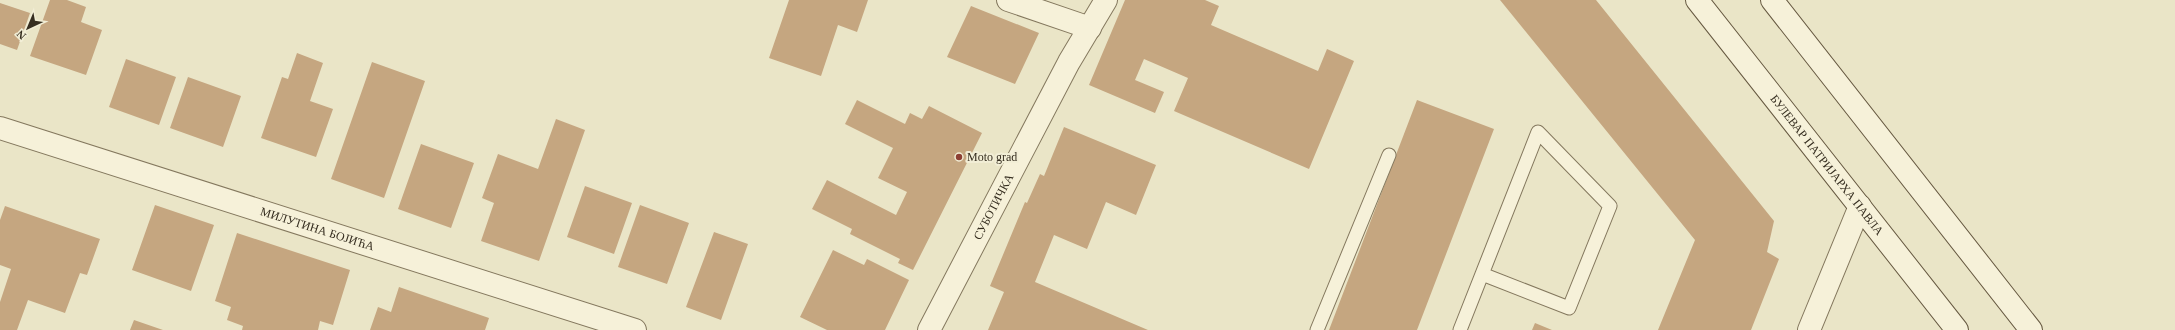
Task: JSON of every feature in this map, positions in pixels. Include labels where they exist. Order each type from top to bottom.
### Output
[{"type":"street","points":[[1008,0],[1090,28]]},
{"type":"street","name":"СУБОТИЧКА","points":[[929,330],[1069,62],[1106,0]]},
{"type":"street","name":"БУЛЕВАР ПАТРИЈАРХА ПАВЛА","points":[[1697,0],[1957,330]]},
{"type":"street","points":[[1772,0],[2031,330]]},
{"type":"street","name":"МИЛУТИНА БОЈИЋА","points":[[0,128],[635,330]]},
{"type":"street","points":[[1809,330],[1860,206]]},
{"type":"lane","points":[[1460,330],[1482,274],[1538,132],[1610,206],[1569,308],[1482,274]]},
{"type":"lane","points":[[1317,330],[1389,155]]},
{"type":"building","points":[[50,0],[67,0],[86,7],[81,22],[102,30],[86,75],[30,56]]},
{"type":"building","points":[[789,0],[868,0],[857,32],[838,25],[821,76],[769,58]]},
{"type":"building","points":[[1125,0],[1205,0],[1219,6],[1211,25],[1318,71],[1327,49],[1354,61],[1309,169],[1174,111],[1188,78],[1144,59],[1135,80],[1164,92],[1155,113],[1089,85]]},
{"type":"building","points":[[1500,0],[1596,0],[1774,221],[1767,252],[1779,259],[1751,330],[1658,330],[1695,240]]},
{"type":"building","points":[[0,3],[30,13],[17,50],[0,44]]},
{"type":"building","points":[[971,6],[1039,33],[1015,84],[947,57]]},
{"type":"building","points":[[297,53],[323,63],[310,101],[333,109],[316,157],[261,138],[282,77],[288,79]]},
{"type":"building","points":[[126,59],[176,77],[159,125],[109,107]]},
{"type":"building","points":[[372,62],[425,81],[384,198],[331,179]]},
{"type":"building","points":[[188,77],[241,96],[223,147],[170,128]]},
{"type":"building","points":[[857,100],[905,124],[910,113],[922,119],[929,106],[982,133],[913,270],[898,263],[900,259],[850,234],[852,229],[812,209],[827,180],[896,215],[907,192],[878,178],[893,148],[845,124]]},
{"type":"building","points":[[1417,100],[1494,129],[1417,330],[1329,330]]},
{"type":"building","points":[[556,119],[585,130],[539,261],[481,241],[494,203],[482,198],[498,154],[538,169]]},
{"type":"building","points":[[1064,127],[1156,165],[1136,215],[1106,202],[1087,249],[1054,235],[1035,282],[1148,330],[988,330],[1004,292],[990,286],[1025,202],[1027,203],[1040,174],[1044,176]]},
{"type":"building","points":[[421,144],[474,163],[451,228],[398,209]]},
{"type":"building","points":[[585,186],[632,203],[614,254],[567,237]]},
{"type":"building","points":[[155,205],[214,225],[191,291],[132,270]]},
{"type":"building","points":[[640,205],[689,223],[667,284],[618,267]]},
{"type":"building","points":[[5,206],[100,239],[87,275],[80,273],[65,313],[28,300],[17,330],[0,330],[0,302],[11,269],[0,265],[0,220]]},
{"type":"building","points":[[714,232],[748,244],[721,320],[686,307]]},
{"type":"building","points":[[237,233],[350,270],[333,325],[320,321],[318,330],[242,330],[243,326],[227,320],[231,307],[215,301]]},
{"type":"building","points":[[833,250],[864,265],[867,259],[909,280],[885,330],[827,330],[800,317]]},
{"type":"building","points":[[399,287],[489,318],[485,330],[370,330],[378,307],[391,312]]},
{"type":"building","points":[[134,320],[163,330],[130,330]]},
{"type":"building","points":[[1535,323],[1552,330],[1532,330]]},
{"type":"place","name":"Moto grad","points":[[959,157]]}]
